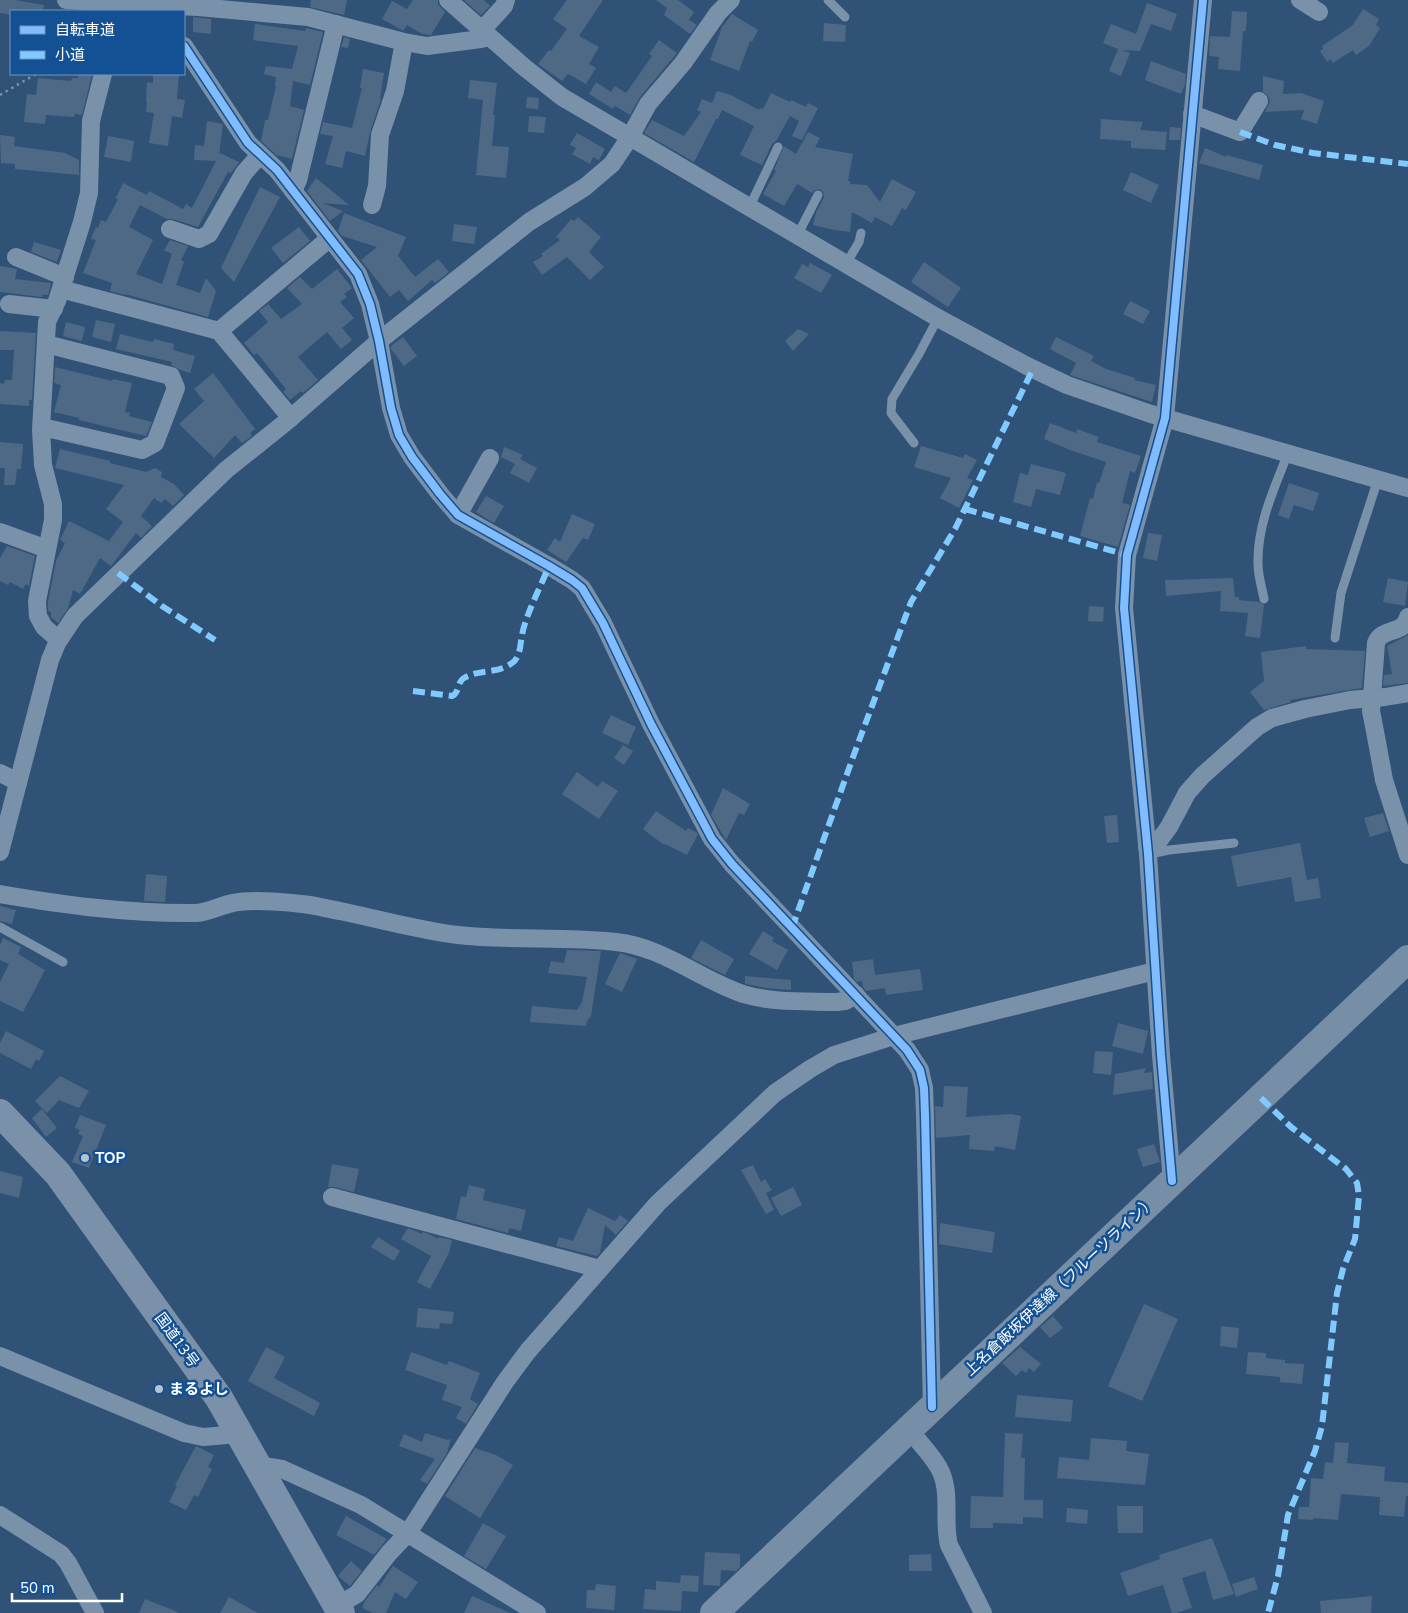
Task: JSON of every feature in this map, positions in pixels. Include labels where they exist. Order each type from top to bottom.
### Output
[{"type":"highway","name":"国道13号","points":[[0,1113],[58,1174],[219,1398],[339,1610]]},
{"type":"main road","name":"上名倉飯坂伊達線（フルーツライン）","points":[[714,1613],[1408,959]]},
{"type":"street","points":[[66,0],[116,7],[154,5],[302,8],[336,24],[404,42],[427,46],[481,39],[504,6],[506,0]]},
{"type":"street","points":[[448,0],[562,97],[796,236],[938,318],[1027,366],[1067,385],[1165,418],[1408,488]]},
{"type":"street","points":[[1172,1181],[1147,851],[1124,608],[1127,555],[1165,418],[1203,0]]},
{"type":"street","points":[[1300,0],[1319,12]]},
{"type":"street","points":[[0,852],[50,660],[59,640],[75,616],[226,470],[291,418],[379,341],[529,222],[585,187],[612,164],[630,137],[648,104],[683,63],[720,3]]},
{"type":"street","points":[[293,191],[298,180],[336,24]]},
{"type":"street","points":[[372,205],[377,186],[380,135],[395,91],[404,42]]},
{"type":"street","points":[[185,48],[248,143],[277,170],[358,274],[370,304],[391,408],[399,435],[412,457],[458,515],[557,570],[582,588],[604,623],[651,724],[712,839],[732,864],[907,1050],[920,1070],[924,1088],[932,1407]]},
{"type":"street","points":[[59,640],[44,627],[38,616],[38,601],[53,520],[53,504],[43,465],[42,426],[47,322],[54,309],[63,283],[82,222],[89,192],[91,121],[103,75]]},
{"type":"street","points":[[1192,114],[1240,132],[1259,101]]},
{"type":"street","points":[[170,229],[200,239],[208,234],[244,173],[260,155]]},
{"type":"street","points":[[219,331],[330,238]]},
{"type":"street","points":[[16,257],[63,283],[219,331],[291,418]]},
{"type":"street","points":[[9,304],[54,309]]},
{"type":"street","points":[[42,426],[142,450],[155,443],[176,388],[170,376],[46,344]]},
{"type":"street","points":[[458,515],[490,458]]},
{"type":"street","points":[[0,532],[47,549]]},
{"type":"street","points":[[1408,617],[1407,622],[1402,628],[1385,632],[1378,636],[1371,711],[1384,780],[1408,855]]},
{"type":"street","points":[[1147,851],[1155,846],[1169,827],[1187,793],[1202,776],[1257,727],[1272,718],[1305,709],[1350,700],[1385,698],[1408,693]]},
{"type":"street","points":[[0,774],[18,782]]},
{"type":"street","points":[[0,894],[109,910],[168,912],[204,912],[234,902],[303,904],[384,920],[410,928],[459,935],[593,940],[636,946],[662,954],[704,978],[727,988],[762,998],[837,1002],[845,1001],[856,995]]},
{"type":"street","points":[[339,1610],[357,1594],[389,1553],[408,1533],[528,1351],[658,1203],[774,1094],[834,1055],[894,1036],[1155,970]]},
{"type":"street","points":[[332,1198],[600,1269]]},
{"type":"street","points":[[0,1356],[184,1434],[203,1437],[239,1434]]},
{"type":"street","points":[[908,1429],[942,1474],[945,1489],[946,1535],[983,1613]]},
{"type":"street","points":[[257,1465],[282,1469],[362,1505],[537,1613]]},
{"type":"street","points":[[0,1515],[61,1554],[95,1613]]},
{"type":"lane","points":[[828,0],[845,17]]},
{"type":"lane","points":[[749,208],[778,147]]},
{"type":"lane","points":[[796,236],[818,195]]},
{"type":"lane","points":[[846,264],[859,242],[861,233]]},
{"type":"lane","points":[[914,443],[891,413],[892,399],[938,318]]},
{"type":"lane","points":[[1264,599],[1258,566],[1259,536],[1269,502],[1288,453]]},
{"type":"lane","points":[[1335,638],[1341,593],[1378,479]]},
{"type":"lane","points":[[1147,851],[1234,843]]},
{"type":"lane","points":[[0,927],[63,962]]},
{"type":"path","points":[[0,94],[34,75]]},
{"type":"building","points":[[0,0],[15,0],[44,5],[43,10],[10,10],[10,15],[0,13]]},
{"type":"building","points":[[311,0],[347,0],[344,15],[310,7]]},
{"type":"building","points":[[413,0],[438,0],[438,4],[445,12],[431,35],[422,34],[407,25],[403,31],[382,19],[392,1],[407,9]]},
{"type":"building","points":[[464,0],[484,0],[490,6],[481,15]]},
{"type":"building","points":[[567,0],[603,0],[579,36],[599,47],[589,64],[596,68],[586,84],[568,74],[562,81],[538,64],[549,50],[551,51],[567,29],[553,19]]},
{"type":"building","points":[[656,0],[678,0],[694,12],[689,20],[697,25],[690,34],[664,15],[667,8]]},
{"type":"building","points":[[1147,3],[1177,14],[1171,31],[1151,24],[1140,51],[1122,50],[1130,53],[1121,76],[1109,71],[1118,49],[1103,43],[1111,24],[1136,34]]},
{"type":"building","points":[[1363,9],[1379,19],[1376,25],[1380,28],[1369,46],[1356,55],[1353,50],[1333,63],[1330,59],[1327,62],[1320,51],[1323,49],[1322,46],[1353,25]]},
{"type":"building","points":[[1232,11],[1247,12],[1246,31],[1243,31],[1240,71],[1218,69],[1219,57],[1209,56],[1210,36],[1230,37]]},
{"type":"building","points":[[732,14],[758,30],[752,42],[750,41],[739,71],[710,60],[722,27]]},
{"type":"building","points":[[193,17],[211,19],[211,34],[193,32]]},
{"type":"building","points":[[824,23],[846,25],[845,42],[823,41]]},
{"type":"building","points":[[255,24],[305,31],[306,28],[323,32],[310,85],[293,81],[290,106],[304,110],[292,159],[276,155],[261,141],[265,120],[268,120],[276,86],[276,77],[264,74],[266,66],[292,69],[298,46],[253,40]]},
{"type":"building","points":[[344,37],[350,39],[348,48],[341,47]]},
{"type":"building","points":[[659,40],[677,53],[640,97],[630,115],[615,106],[613,109],[589,94],[596,82],[611,92],[615,86],[626,93],[652,56],[649,54]]},
{"type":"building","points":[[1151,61],[1186,74],[1181,94],[1145,80]]},
{"type":"building","points":[[363,69],[384,73],[381,99],[370,132],[365,156],[346,151],[342,168],[325,164],[333,136],[320,134],[323,122],[352,128],[362,88],[360,88]]},
{"type":"building","points":[[78,75],[92,75],[82,115],[75,114],[74,117],[46,115],[45,124],[24,122],[27,94],[36,95],[38,78],[71,81],[72,78],[78,78]]},
{"type":"building","points":[[153,75],[179,75],[177,99],[185,100],[182,118],[172,116],[168,146],[149,143],[154,113],[146,112],[147,82],[153,83]]},
{"type":"building","points":[[1263,76],[1284,81],[1283,94],[1301,93],[1324,101],[1317,124],[1301,119],[1304,110],[1265,112],[1270,101],[1263,92]]},
{"type":"building","points":[[470,80],[497,83],[492,146],[509,147],[506,178],[476,175],[483,100],[468,98]]},
{"type":"building","points":[[717,91],[731,95],[759,110],[760,108],[763,109],[771,93],[790,102],[791,100],[806,107],[808,103],[818,108],[802,140],[792,136],[799,121],[790,116],[776,141],[772,144],[762,165],[740,155],[754,126],[722,110],[694,162],[644,133],[652,120],[684,136],[701,112],[697,110],[702,99],[712,103]]},
{"type":"building","points":[[527,97],[539,98],[538,109],[526,108]]},
{"type":"building","points":[[529,116],[546,117],[544,133],[528,132]]},
{"type":"building","points":[[1101,119],[1143,122],[1140,130],[1167,132],[1165,150],[1131,148],[1131,141],[1100,139]]},
{"type":"building","points":[[207,121],[223,124],[219,155],[220,153],[239,162],[231,173],[228,172],[198,227],[167,219],[140,205],[129,227],[153,240],[136,274],[162,284],[172,254],[164,250],[170,240],[188,246],[181,260],[184,262],[176,285],[200,293],[206,278],[216,291],[208,317],[110,291],[112,283],[83,273],[96,240],[91,239],[96,227],[98,228],[101,220],[106,222],[118,199],[116,198],[123,183],[147,195],[149,191],[183,209],[186,204],[192,208],[216,161],[194,160],[195,145],[204,146]]},
{"type":"building","points":[[1170,127],[1181,128],[1180,140],[1169,140]]},
{"type":"building","points":[[808,132],[820,138],[815,147],[853,154],[848,181],[850,181],[850,184],[867,185],[880,202],[892,179],[916,192],[906,210],[902,208],[892,226],[875,217],[872,223],[852,212],[850,232],[813,225],[816,213],[824,197],[820,189],[812,193],[797,184],[784,206],[763,194],[776,171],[774,170],[784,146],[796,154]]},
{"type":"building","points":[[577,133],[605,149],[599,160],[593,157],[590,164],[572,154],[576,148],[570,145]]},
{"type":"building","points":[[0,135],[15,137],[14,146],[65,153],[79,160],[79,175],[15,169],[15,164],[1,163]]},
{"type":"building","points":[[108,136],[134,141],[131,162],[104,157]]},
{"type":"building","points":[[1205,148],[1226,157],[1226,155],[1263,165],[1259,180],[1199,163]]},
{"type":"building","points":[[1131,172],[1159,185],[1151,203],[1123,190]]},
{"type":"building","points":[[316,178],[349,205],[322,203],[343,211],[330,221],[307,191]]},
{"type":"building","points":[[260,187],[280,197],[234,282],[221,268]]},
{"type":"building","points":[[344,213],[406,237],[398,256],[415,277],[438,259],[449,272],[435,283],[432,280],[408,301],[399,290],[390,297],[361,260],[377,247],[342,236],[338,231]]},
{"type":"building","points":[[578,217],[601,237],[589,252],[604,267],[590,280],[567,257],[542,275],[533,262],[543,256],[541,254],[560,240],[556,237],[571,219],[574,221]]},
{"type":"building","points":[[454,224],[477,227],[474,244],[452,241]]},
{"type":"building","points":[[299,227],[310,241],[283,263],[271,248]]},
{"type":"building","points":[[34,242],[61,250],[57,262],[31,252]]},
{"type":"building","points":[[924,262],[961,288],[948,307],[911,282]]},
{"type":"building","points":[[810,263],[832,275],[821,293],[794,278],[802,264],[808,267]]},
{"type":"building","points":[[0,266],[17,269],[15,279],[51,283],[48,295],[42,295],[42,297],[0,292]]},
{"type":"building","points":[[337,269],[352,288],[344,294],[347,297],[340,302],[354,318],[342,328],[352,340],[341,349],[327,332],[298,357],[318,380],[303,393],[301,391],[290,400],[283,392],[286,389],[257,353],[254,355],[244,343],[268,322],[259,311],[268,304],[281,319],[302,304],[287,288],[300,277],[312,289]]},
{"type":"building","points":[[1130,301],[1150,311],[1143,324],[1123,314]]},
{"type":"building","points":[[96,320],[115,324],[111,342],[92,337]]},
{"type":"building","points":[[66,322],[85,327],[82,341],[63,336]]},
{"type":"building","points":[[798,329],[809,334],[793,351],[785,341]]},
{"type":"building","points":[[0,331],[36,333],[32,400],[29,400],[29,406],[0,404],[0,383],[4,384],[5,380],[12,380],[14,350],[0,350]]},
{"type":"building","points":[[120,334],[153,342],[154,339],[174,344],[173,350],[195,356],[190,373],[171,365],[172,362],[116,349]]},
{"type":"building","points":[[403,337],[417,356],[404,366],[391,349],[391,346]]},
{"type":"building","points":[[1056,337],[1094,356],[1091,361],[1106,369],[1135,378],[1134,380],[1156,385],[1152,402],[1070,375],[1076,363],[1050,349]]},
{"type":"building","points":[[55,367],[112,381],[113,379],[132,383],[125,412],[130,413],[129,416],[152,422],[146,436],[54,412],[61,385],[54,383]]},
{"type":"building","points":[[213,373],[255,429],[250,433],[252,436],[242,443],[235,435],[214,458],[179,424],[204,401],[194,389]]},
{"type":"building","points":[[1050,423],[1076,433],[1077,429],[1099,437],[1097,442],[1141,456],[1135,473],[1130,471],[1122,503],[1130,505],[1118,547],[1080,536],[1090,498],[1093,499],[1097,482],[1099,483],[1106,462],[1044,439]]},
{"type":"building","points":[[0,442],[23,444],[21,469],[17,469],[15,485],[4,485],[5,468],[0,468]]},
{"type":"building","points":[[921,446],[963,458],[965,454],[977,460],[967,478],[973,480],[959,508],[940,498],[951,478],[914,467]]},
{"type":"building","points":[[504,447],[523,455],[520,459],[537,468],[529,483],[510,473],[515,464],[501,457]]},
{"type":"building","points":[[60,449],[146,472],[155,468],[162,472],[161,477],[174,484],[184,495],[173,506],[165,499],[161,503],[154,498],[141,516],[152,526],[141,538],[136,533],[111,566],[100,558],[80,594],[73,590],[68,608],[58,623],[51,617],[51,612],[48,611],[48,602],[56,561],[65,543],[60,540],[69,521],[109,541],[123,522],[106,509],[124,485],[55,468]]},
{"type":"building","points":[[1031,464],[1066,473],[1060,495],[1036,489],[1031,507],[1013,502],[1020,473],[1028,475]]},
{"type":"building","points":[[1289,483],[1319,493],[1313,511],[1294,505],[1289,519],[1278,515]]},
{"type":"building","points":[[486,496],[504,506],[494,523],[476,512]]},
{"type":"building","points":[[572,514],[595,524],[588,540],[583,538],[566,562],[547,550],[555,538],[560,542]]},
{"type":"building","points":[[1148,533],[1162,535],[1157,561],[1143,558]]},
{"type":"building","points":[[7,546],[35,556],[29,586],[26,584],[23,589],[10,582],[8,585],[0,581],[0,558]]},
{"type":"building","points":[[1233,578],[1235,597],[1239,597],[1239,600],[1259,602],[1264,605],[1260,638],[1245,636],[1248,613],[1220,611],[1221,591],[1166,596],[1165,580]]},
{"type":"building","points":[[1388,578],[1408,582],[1405,606],[1383,602]]},
{"type":"building","points":[[1089,606],[1104,607],[1103,622],[1088,621]]},
{"type":"building","points":[[1408,635],[1408,683],[1383,686],[1384,675],[1392,674],[1387,646]]},
{"type":"building","points":[[1306,646],[1306,649],[1365,651],[1362,688],[1290,700],[1291,702],[1264,710],[1250,692],[1264,681],[1261,652]]},
{"type":"building","points":[[611,715],[636,727],[628,745],[602,733]]},
{"type":"building","points":[[623,745],[633,751],[624,765],[614,758]]},
{"type":"building","points":[[577,772],[598,787],[602,781],[618,791],[599,819],[562,794]]},
{"type":"building","points":[[723,788],[750,804],[744,815],[739,813],[726,840],[711,815]]},
{"type":"building","points":[[656,811],[686,831],[688,828],[698,834],[687,855],[664,845],[643,829]]},
{"type":"building","points":[[1383,813],[1389,831],[1370,837],[1364,818]]},
{"type":"building","points":[[1117,815],[1119,842],[1107,843],[1104,816]]},
{"type":"building","points":[[1300,843],[1307,880],[1318,878],[1321,898],[1295,902],[1291,877],[1237,887],[1231,856]]},
{"type":"building","points":[[146,874],[167,876],[165,902],[144,901]]},
{"type":"building","points":[[0,906],[16,910],[12,924],[0,921]]},
{"type":"building","points":[[763,931],[774,938],[772,941],[788,950],[777,970],[749,954]]},
{"type":"building","points":[[3,938],[21,947],[18,954],[45,970],[23,1012],[0,1001],[0,982],[9,964],[0,960],[0,945]]},
{"type":"building","points":[[701,940],[734,959],[725,975],[691,958]]},
{"type":"building","points":[[567,950],[601,951],[591,1016],[586,1026],[530,1022],[532,1006],[577,1010],[582,1002],[587,977],[548,973],[551,961],[564,963]]},
{"type":"building","points":[[620,953],[637,959],[622,992],[605,984]]},
{"type":"building","points":[[873,959],[875,975],[920,969],[923,990],[886,995],[885,988],[866,991],[862,981],[857,982],[854,979],[852,962]]},
{"type":"building","points":[[745,976],[791,980],[791,990],[746,984]]},
{"type":"building","points":[[1118,1023],[1148,1031],[1143,1054],[1112,1046]]},
{"type":"building","points":[[6,1031],[44,1051],[39,1061],[36,1059],[31,1069],[0,1053],[0,1043]]},
{"type":"building","points":[[1095,1051],[1113,1052],[1111,1075],[1093,1073]]},
{"type":"building","points":[[1146,1068],[1144,1073],[1152,1072],[1153,1089],[1113,1095],[1115,1074]]},
{"type":"building","points":[[60,1076],[89,1091],[79,1108],[59,1100],[47,1113],[35,1101]]},
{"type":"building","points":[[944,1086],[968,1087],[966,1117],[1011,1114],[1021,1116],[1015,1150],[995,1146],[994,1151],[969,1149],[970,1135],[936,1138],[935,1106],[943,1107]]},
{"type":"building","points":[[42,1109],[57,1128],[46,1137],[32,1118]]},
{"type":"building","points":[[80,1115],[106,1125],[89,1168],[72,1162],[83,1136],[78,1134],[80,1130],[75,1128]]},
{"type":"building","points":[[1154,1144],[1160,1162],[1143,1167],[1137,1149]]},
{"type":"building","points":[[332,1164],[359,1169],[354,1192],[328,1187]]},
{"type":"building","points":[[753,1165],[761,1182],[765,1179],[772,1190],[766,1193],[774,1210],[766,1214],[741,1170]]},
{"type":"building","points":[[0,1171],[23,1177],[19,1198],[0,1193]]},
{"type":"building","points":[[469,1185],[485,1189],[483,1200],[526,1210],[521,1231],[509,1228],[508,1233],[456,1219],[461,1196],[466,1197]]},
{"type":"building","points":[[793,1187],[802,1205],[781,1216],[771,1198]]},
{"type":"building","points":[[588,1208],[615,1221],[620,1215],[628,1221],[616,1235],[605,1225],[600,1253],[597,1256],[556,1246],[559,1237],[573,1241]]},
{"type":"building","points":[[940,1223],[995,1232],[992,1253],[939,1244]]},
{"type":"building","points":[[408,1228],[422,1234],[423,1232],[429,1234],[438,1239],[438,1237],[452,1240],[449,1253],[430,1289],[417,1282],[431,1256],[401,1239]]},
{"type":"building","points":[[378,1237],[400,1251],[394,1261],[371,1247]]},
{"type":"building","points":[[1144,1304],[1178,1319],[1142,1401],[1108,1386]]},
{"type":"building","points":[[418,1308],[454,1312],[452,1324],[440,1323],[439,1329],[416,1327]]},
{"type":"building","points":[[1053,1316],[1063,1328],[1050,1338],[1040,1327]]},
{"type":"building","points":[[1221,1326],[1239,1328],[1237,1348],[1220,1346]]},
{"type":"building","points":[[266,1347],[285,1357],[274,1378],[320,1403],[314,1416],[248,1381]]},
{"type":"building","points":[[1020,1347],[1041,1364],[1034,1372],[1029,1368],[1026,1373],[1022,1370],[1016,1376],[1002,1363]]},
{"type":"building","points":[[411,1352],[447,1365],[449,1361],[480,1373],[470,1399],[478,1404],[466,1424],[456,1418],[462,1407],[442,1400],[447,1385],[405,1370]]},
{"type":"building","points":[[1248,1352],[1266,1353],[1266,1358],[1285,1360],[1285,1363],[1304,1364],[1302,1384],[1280,1382],[1280,1377],[1246,1374]]},
{"type":"building","points":[[1017,1395],[1073,1400],[1071,1422],[1015,1417]]},
{"type":"building","points":[[425,1433],[448,1440],[451,1439],[447,1453],[427,1484],[420,1480],[435,1459],[399,1446],[404,1434],[422,1442]]},
{"type":"building","points":[[1005,1433],[1023,1434],[1021,1458],[1025,1458],[1024,1500],[1043,1500],[1043,1518],[1023,1517],[1023,1524],[993,1523],[993,1528],[970,1528],[971,1496],[1003,1497]]},
{"type":"building","points":[[1091,1438],[1127,1441],[1126,1451],[1149,1454],[1145,1485],[1057,1478],[1059,1457],[1089,1460]]},
{"type":"building","points":[[1335,1442],[1349,1443],[1347,1463],[1385,1467],[1384,1481],[1408,1483],[1408,1496],[1406,1496],[1404,1517],[1379,1515],[1380,1497],[1341,1494],[1338,1520],[1298,1519],[1299,1507],[1309,1507],[1311,1478],[1323,1479],[1325,1462],[1333,1463]]},
{"type":"building","points":[[196,1446],[214,1455],[208,1467],[212,1469],[198,1497],[194,1495],[186,1510],[169,1502],[177,1486],[175,1485]]},
{"type":"building","points":[[475,1448],[496,1455],[513,1465],[480,1518],[445,1496]]},
{"type":"building","points":[[1117,1506],[1143,1506],[1143,1533],[1118,1533]]},
{"type":"building","points":[[1067,1508],[1088,1510],[1087,1524],[1066,1522]]},
{"type":"building","points":[[346,1516],[387,1539],[374,1555],[336,1535]]},
{"type":"building","points":[[483,1523],[506,1536],[486,1569],[464,1556]]},
{"type":"building","points":[[1212,1538],[1234,1594],[1213,1600],[1205,1571],[1182,1578],[1192,1608],[1172,1613],[1163,1585],[1128,1596],[1120,1573],[1160,1559],[1159,1555]]},
{"type":"building","points":[[705,1552],[740,1554],[740,1567],[736,1571],[721,1570],[720,1586],[703,1585]]},
{"type":"building","points":[[931,1554],[932,1571],[909,1571],[909,1555]]},
{"type":"building","points":[[351,1561],[362,1571],[350,1586],[338,1576]]},
{"type":"building","points":[[393,1566],[418,1582],[406,1599],[395,1592],[386,1613],[373,1613],[362,1608],[365,1601],[377,1585],[379,1587]]},
{"type":"building","points":[[681,1575],[699,1576],[698,1592],[682,1591],[681,1611],[643,1609],[645,1589],[656,1590],[656,1581],[680,1583]]},
{"type":"building","points":[[1254,1577],[1258,1589],[1236,1597],[1232,1584]]},
{"type":"building","points":[[596,1584],[616,1586],[614,1610],[586,1608],[587,1590],[595,1590]]},
{"type":"building","points":[[472,1596],[510,1613],[464,1613]]},
{"type":"building","points":[[1372,1596],[1371,1613],[1321,1613],[1320,1601]]},
{"type":"building","points":[[229,1597],[258,1613],[220,1613]]},
{"type":"building","points":[[145,1599],[178,1612],[178,1613],[139,1613]]},
{"type":"marked path","points":[[1240,132],[1275,145],[1313,153],[1408,164]]},
{"type":"marked path","points":[[792,928],[911,602],[955,529],[1033,369]]},
{"type":"marked path","points":[[965,509],[1127,555]]},
{"type":"marked path","points":[[413,691],[452,696],[464,678],[476,673],[501,669],[512,663],[519,654],[527,618],[549,566]]},
{"type":"marked path","points":[[118,573],[162,606],[215,640]]},
{"type":"marked path","points":[[1261,1098],[1291,1127],[1346,1169],[1357,1183],[1359,1196],[1355,1239],[1343,1269],[1337,1293],[1322,1426],[1315,1451],[1288,1515],[1278,1576],[1268,1613]]},
{"type":"cycle path","points":[[1172,1181],[1161,1055],[1148,854],[1124,608],[1127,555],[1165,418],[1203,0]]},
{"type":"cycle path","points":[[185,48],[248,143],[277,170],[358,274],[370,304],[391,408],[399,435],[412,457],[458,515],[549,566],[582,588],[603,623],[651,724],[712,839],[732,864],[907,1050],[920,1070],[924,1088],[925,1115],[932,1407]]},
{"type":"place","name":"TOP","points":[[85,1158]]},
{"type":"place","name":"まるよし","points":[[159,1389]]}]
